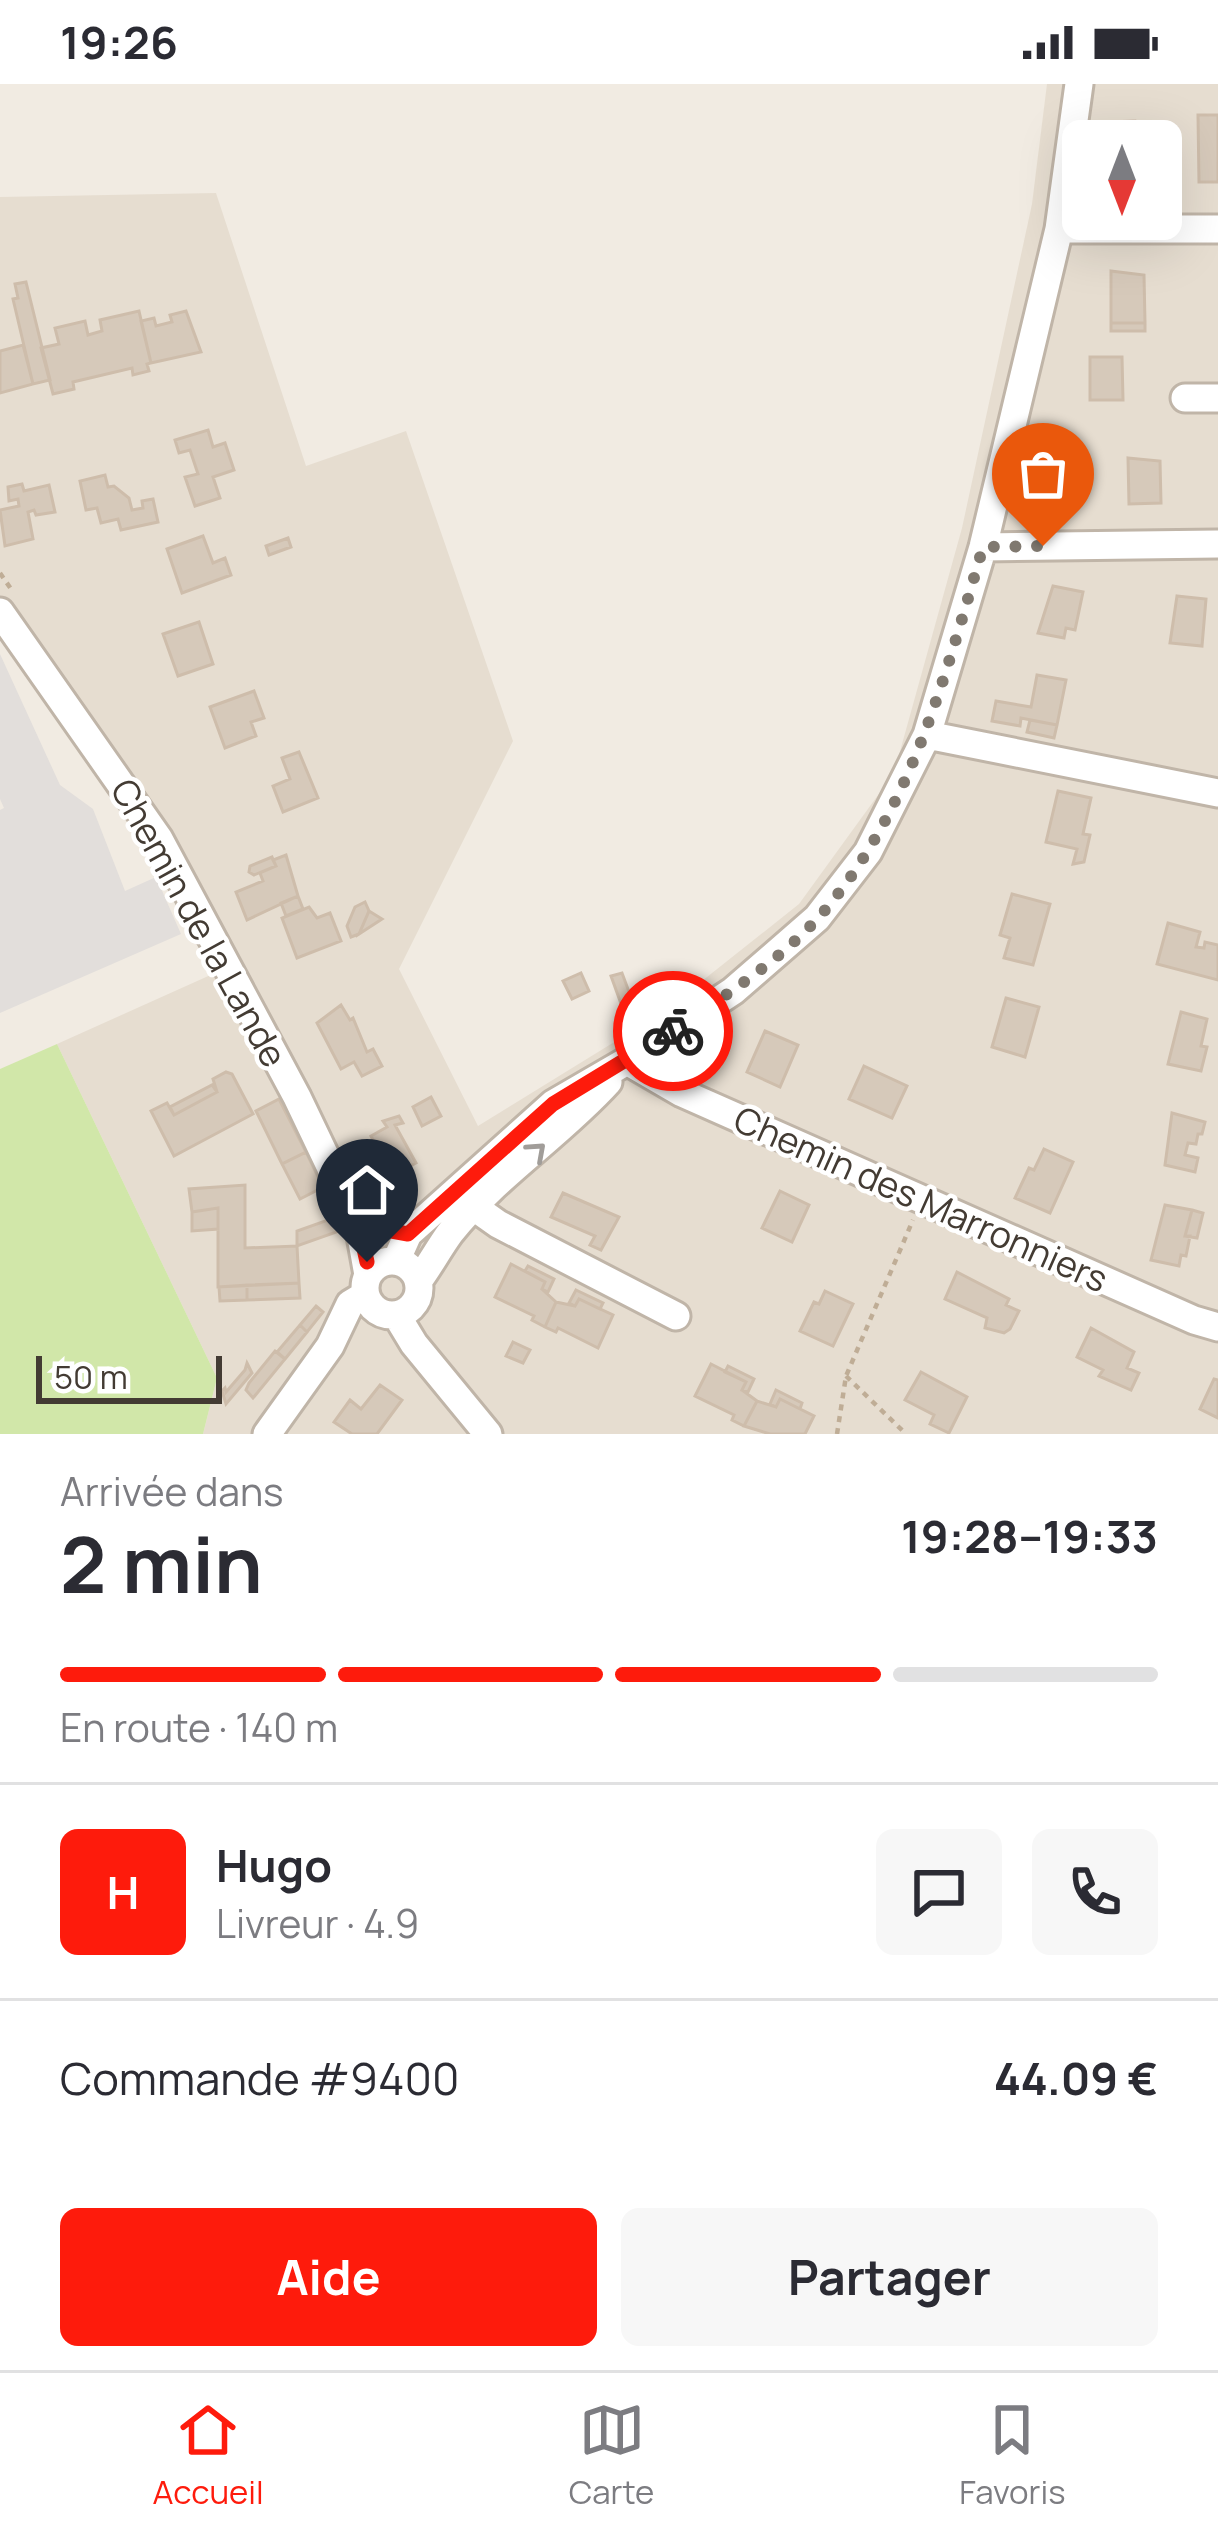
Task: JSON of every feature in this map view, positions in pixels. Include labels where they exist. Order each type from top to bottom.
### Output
[{"type":"street","points":[[384,1287],[412,1309],[467,1197],[553,1104],[733,991],[818,918],[868,852],[927,735],[983,547],[1059,229],[1079,84]]},
{"type":"street","points":[[1059,229],[1218,230]]},
{"type":"street","points":[[1186,398],[1218,398]]},
{"type":"street","points":[[983,547],[1218,544]]},
{"type":"street","name":"Chemin de la Lande","points":[[0,612],[159,839],[297,1097],[384,1287]]},
{"type":"street","points":[[927,735],[1218,793]]},
{"type":"street","name":"Chemin des Marronniers","points":[[627,1061],[682,1093],[1194,1321],[1218,1327]]},
{"type":"street","name":"Chemin de la Lande","points":[[339,1185],[375,1228],[396,1233]]},
{"type":"street","points":[[467,1197],[396,1233],[384,1287],[430,1362],[488,1434]]},
{"type":"street","points":[[467,1197],[497,1224],[676,1316]]},
{"type":"street","points":[[267,1434],[330,1346],[350,1304],[414,1271],[430,1362]]},
{"type":"path","points":[[837,1434],[846,1376],[922,1199]]},
{"type":"path","points":[[846,1376],[907,1434]]},
{"type":"shaded area","points":[[1047,84],[1218,84],[1218,1434],[203,1434],[217,1378],[57,1044],[215,973],[127,816],[0,633],[0,197],[216,193],[306,466],[406,431],[513,741],[399,969],[478,1126],[663,1012],[799,904],[894,773],[962,528],[1032,204]]},
{"type":"shaded area","points":[[0,654],[60,785],[93,809],[125,891],[156,877],[181,934],[0,1013],[0,810],[4,808],[0,799]]},
{"type":"green space","points":[[57,1044],[217,1378],[203,1434],[0,1434],[0,1069]]},
{"type":"building","points":[[1198,115],[1218,115],[1218,182],[1199,182]]},
{"type":"building","points":[[1111,271],[1144,275],[1145,323],[1111,323]]},
{"type":"building","points":[[26,282],[50,380],[33,384],[13,299],[18,298],[15,284]]},
{"type":"building","points":[[139,311],[149,371],[133,375],[132,368],[73,382],[74,389],[53,394],[41,348],[59,344],[55,328],[85,321],[88,335],[102,331],[100,320]]},
{"type":"building","points":[[186,311],[201,352],[151,363],[141,321],[154,318],[156,326]]},
{"type":"building","points":[[1111,323],[1145,323],[1145,331],[1111,331]]},
{"type":"building","points":[[23,345],[33,384],[0,393],[0,351]]},
{"type":"building","points":[[1090,357],[1122,357],[1123,400],[1090,400]]},
{"type":"building","points":[[208,430],[213,447],[225,443],[234,470],[213,477],[220,498],[195,506],[185,477],[198,474],[190,450],[179,453],[175,440]]},
{"type":"building","points":[[1128,458],[1160,461],[1161,503],[1129,504]]},
{"type":"building","points":[[1034,473],[1076,473],[1077,505],[1072,505],[1072,512],[1061,512],[1061,506],[1034,506]]},
{"type":"building","points":[[105,475],[108,487],[114,486],[129,498],[132,510],[153,499],[158,522],[121,530],[118,519],[101,523],[97,508],[86,510],[80,481]]},
{"type":"building","points":[[22,484],[24,491],[49,485],[55,512],[28,512],[33,539],[5,546],[0,510],[19,506],[18,499],[9,501],[8,487]]},
{"type":"building","points":[[203,536],[213,563],[225,558],[231,575],[182,593],[167,549]]},
{"type":"building","points":[[288,538],[291,547],[269,555],[266,546]]},
{"type":"building","points":[[1053,586],[1083,592],[1075,630],[1066,628],[1064,638],[1038,633]]},
{"type":"building","points":[[1177,596],[1206,599],[1202,646],[1170,643]]},
{"type":"building","points":[[199,622],[213,664],[178,676],[163,634]]},
{"type":"building","points":[[1037,675],[1066,680],[1057,725],[1021,718],[1020,726],[992,721],[996,701],[1031,707]]},
{"type":"building","points":[[254,691],[264,718],[251,722],[256,736],[225,748],[210,707]]},
{"type":"building","points":[[1030,720],[1057,725],[1054,738],[1027,732]]},
{"type":"building","points":[[299,752],[318,798],[283,812],[273,786],[290,779],[282,758]]},
{"type":"building","points":[[1058,791],[1091,798],[1083,834],[1090,835],[1084,862],[1073,864],[1077,849],[1046,842]]},
{"type":"building","points":[[286,855],[298,896],[247,920],[236,892],[263,881],[260,873]]},
{"type":"building","points":[[272,857],[276,866],[254,875],[249,872],[250,866]]},
{"type":"building","points":[[1012,894],[1050,904],[1033,965],[1004,958],[1010,938],[1000,935]]},
{"type":"building","points":[[298,896],[303,909],[286,916],[281,903]]},
{"type":"building","points":[[365,902],[369,911],[359,934],[351,937],[347,926],[355,907]]},
{"type":"building","points":[[309,907],[317,918],[330,913],[341,941],[297,958],[282,918]]},
{"type":"building","points":[[369,911],[382,919],[359,934]]},
{"type":"building","points":[[1168,923],[1200,932],[1196,947],[1204,948],[1205,942],[1218,945],[1218,980],[1157,964]]},
{"type":"building","points":[[581,973],[589,991],[572,999],[563,981]]},
{"type":"building","points":[[622,973],[635,1008],[624,1012],[611,976]]},
{"type":"building","points":[[1006,998],[1039,1007],[1025,1057],[992,1047]]},
{"type":"building","points":[[341,1005],[353,1018],[367,1052],[373,1049],[382,1066],[362,1076],[354,1062],[341,1069],[317,1023]]},
{"type":"building","points":[[1181,1012],[1207,1019],[1201,1071],[1168,1064]]},
{"type":"building","points":[[765,1031],[798,1045],[780,1087],[747,1072]]},
{"type":"building","points":[[864,1066],[907,1086],[892,1118],[849,1099]]},
{"type":"building","points":[[232,1074],[253,1114],[174,1156],[151,1111],[167,1103],[174,1115],[217,1092],[213,1079]]},
{"type":"building","points":[[212,1085],[217,1092],[174,1115],[170,1107]]},
{"type":"building","points":[[431,1097],[441,1116],[422,1126],[413,1107]]},
{"type":"building","points":[[279,1099],[306,1152],[282,1164],[256,1111]]},
{"type":"building","points":[[1172,1113],[1205,1122],[1196,1144],[1188,1143],[1185,1155],[1198,1158],[1195,1172],[1165,1165]]},
{"type":"building","points":[[399,1116],[403,1123],[395,1125],[416,1163],[392,1176],[371,1136],[387,1127],[383,1121]]},
{"type":"building","points":[[1044,1149],[1073,1162],[1050,1213],[1015,1198]]},
{"type":"building","points":[[306,1152],[323,1187],[300,1199],[282,1164]]},
{"type":"building","points":[[245,1185],[245,1248],[297,1246],[299,1283],[218,1287],[218,1208],[192,1212],[189,1189]]},
{"type":"building","points":[[780,1191],[809,1205],[792,1242],[762,1228]]},
{"type":"building","points":[[563,1193],[619,1217],[601,1250],[590,1245],[595,1236],[551,1217]]},
{"type":"building","points":[[1165,1205],[1192,1210],[1186,1256],[1181,1255],[1179,1266],[1151,1260]]},
{"type":"building","points":[[218,1208],[218,1229],[192,1231],[192,1212]]},
{"type":"building","points":[[1192,1210],[1203,1213],[1197,1238],[1185,1236]]},
{"type":"building","points":[[339,1216],[345,1229],[297,1246],[297,1231]]},
{"type":"building","points":[[511,1264],[545,1282],[542,1289],[556,1302],[545,1327],[532,1320],[534,1316],[495,1297]]},
{"type":"building","points":[[528,1266],[554,1279],[548,1292],[542,1289],[545,1282],[525,1271]]},
{"type":"building","points":[[957,1272],[1009,1299],[1006,1305],[1019,1311],[1010,1329],[1004,1333],[985,1328],[987,1318],[945,1299]]},
{"type":"building","points":[[299,1283],[300,1298],[247,1300],[247,1285]]},
{"type":"building","points":[[247,1285],[247,1300],[220,1301],[219,1287]]},
{"type":"building","points":[[576,1290],[603,1303],[600,1309],[579,1299],[575,1306],[569,1303]]},
{"type":"building","points":[[825,1291],[853,1304],[833,1346],[800,1331]]},
{"type":"building","points":[[579,1299],[613,1315],[598,1348],[558,1328],[556,1332],[545,1327],[556,1302],[575,1306]]},
{"type":"building","points":[[316,1306],[323,1312],[307,1332],[300,1325]]},
{"type":"building","points":[[300,1325],[307,1332],[285,1359],[277,1352]]},
{"type":"building","points":[[1091,1328],[1134,1352],[1127,1368],[1139,1373],[1131,1390],[1099,1376],[1103,1370],[1077,1357]]},
{"type":"building","points":[[513,1342],[530,1350],[523,1363],[506,1356]]},
{"type":"building","points":[[275,1351],[285,1359],[253,1398],[246,1390],[249,1383]]},
{"type":"building","points":[[247,1363],[252,1373],[226,1404],[222,1391],[225,1388],[226,1392]]},
{"type":"building","points":[[711,1364],[746,1382],[742,1390],[757,1401],[744,1426],[732,1420],[734,1415],[695,1396]]},
{"type":"building","points":[[728,1366],[754,1379],[748,1392],[742,1390],[746,1382],[725,1372]]},
{"type":"building","points":[[921,1372],[967,1397],[949,1433],[930,1424],[934,1415],[905,1400]]},
{"type":"building","points":[[1214,1379],[1218,1380],[1218,1418],[1200,1409]]},
{"type":"building","points":[[380,1385],[402,1400],[377,1434],[352,1434],[334,1422],[350,1400],[361,1409]]},
{"type":"building","points":[[776,1390],[802,1403],[800,1409],[780,1399],[776,1407],[770,1404]]},
{"type":"building","points":[[780,1399],[814,1416],[805,1434],[770,1434],[744,1426],[757,1401],[776,1407]]},
{"type":"way so far","points":[[673,1031],[733,991],[818,918],[868,852],[927,735],[983,547],[1043,546]]},
{"type":"route","points":[[367,1262],[339,1185],[375,1228],[408,1234],[553,1104],[673,1031]]}]
